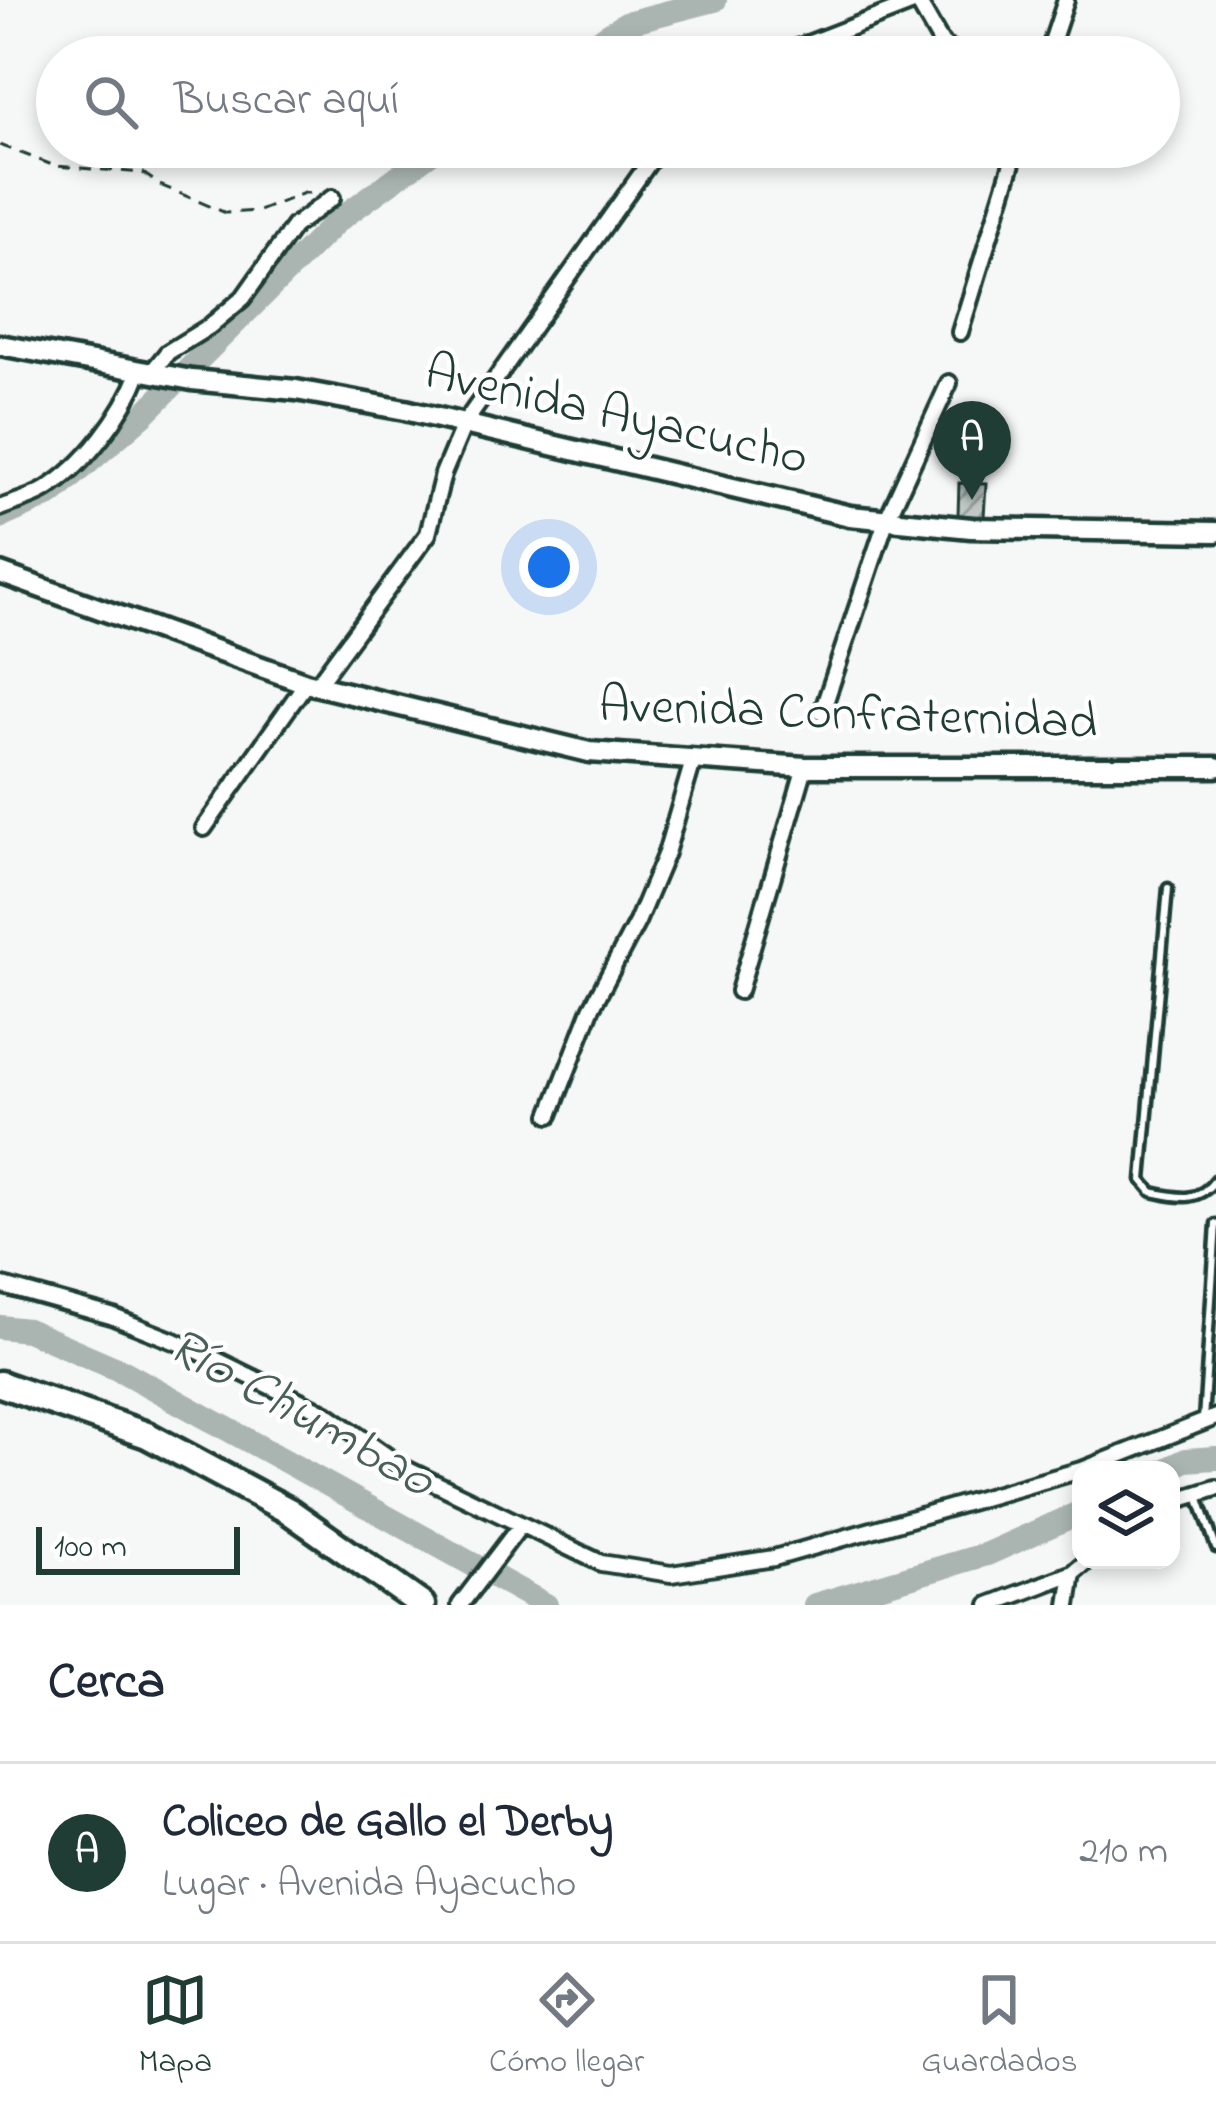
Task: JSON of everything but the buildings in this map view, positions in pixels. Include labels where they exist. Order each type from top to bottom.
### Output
[{"type":"highway","points":[[0,1384],[147,1435],[289,1510],[422,1605]]},
{"type":"main road","name":"Avenida Ayacucho","points":[[0,345],[192,380],[296,391],[464,424],[850,516],[971,528],[1216,532]]},
{"type":"main road","name":"Avenida Confraternidad","points":[[0,573],[311,685],[589,752],[805,767],[1216,767]]},
{"type":"street","points":[[1053,36],[1066,0]]},
{"type":"street","points":[[828,36],[919,1],[938,36]]},
{"type":"street","points":[[204,828],[428,534],[443,474],[464,424],[644,168]]},
{"type":"street","points":[[960,332],[1011,168]]},
{"type":"street","points":[[0,508],[44,491],[74,466],[146,372],[243,298],[294,226],[332,198]]},
{"type":"street","points":[[822,712],[886,521],[949,383]]},
{"type":"street","points":[[550,1114],[591,1010],[638,922],[666,853],[693,761]]},
{"type":"street","points":[[740,991],[805,767]]},
{"type":"street","points":[[0,1285],[111,1316],[194,1349],[327,1414],[404,1468],[516,1531],[602,1563],[670,1574],[774,1558],[1072,1473]]},
{"type":"street","points":[[1103,1461],[1209,1418]]},
{"type":"street","points":[[1180,1499],[1216,1487]]},
{"type":"street","points":[[460,1605],[516,1531]]},
{"type":"street","points":[[989,1605],[1078,1569]]},
{"type":"street","points":[[1069,1605],[1073,1573]]},
{"type":"lane","points":[[1168,888],[1142,1180],[1152,1192],[1196,1198],[1206,1194],[1216,1179]]},
{"type":"lane","points":[[1209,1418],[1216,1224]]},
{"type":"lane","points":[[1197,1493],[1216,1548]]},
{"type":"path","points":[[0,145],[36,159]]},
{"type":"path","points":[[80,168],[143,173],[226,213],[259,211],[304,193],[332,198]]},
{"type":"waterway","points":[[606,36],[626,23],[715,0]]},
{"type":"waterway","points":[[0,517],[52,494],[144,414],[337,221],[410,168]]},
{"type":"waterway","name":"Río Chumbao","points":[[0,1327],[27,1330],[124,1372],[546,1605]]},
{"type":"waterway","name":"Río Chumbao","points":[[1180,1463],[1216,1458]]},
{"type":"waterway","name":"Río Chumbao","points":[[815,1605],[987,1554],[1072,1516]]},
{"type":"place","name":"Coliceo de Gallo el Derby","points":[[972,500]]}]
